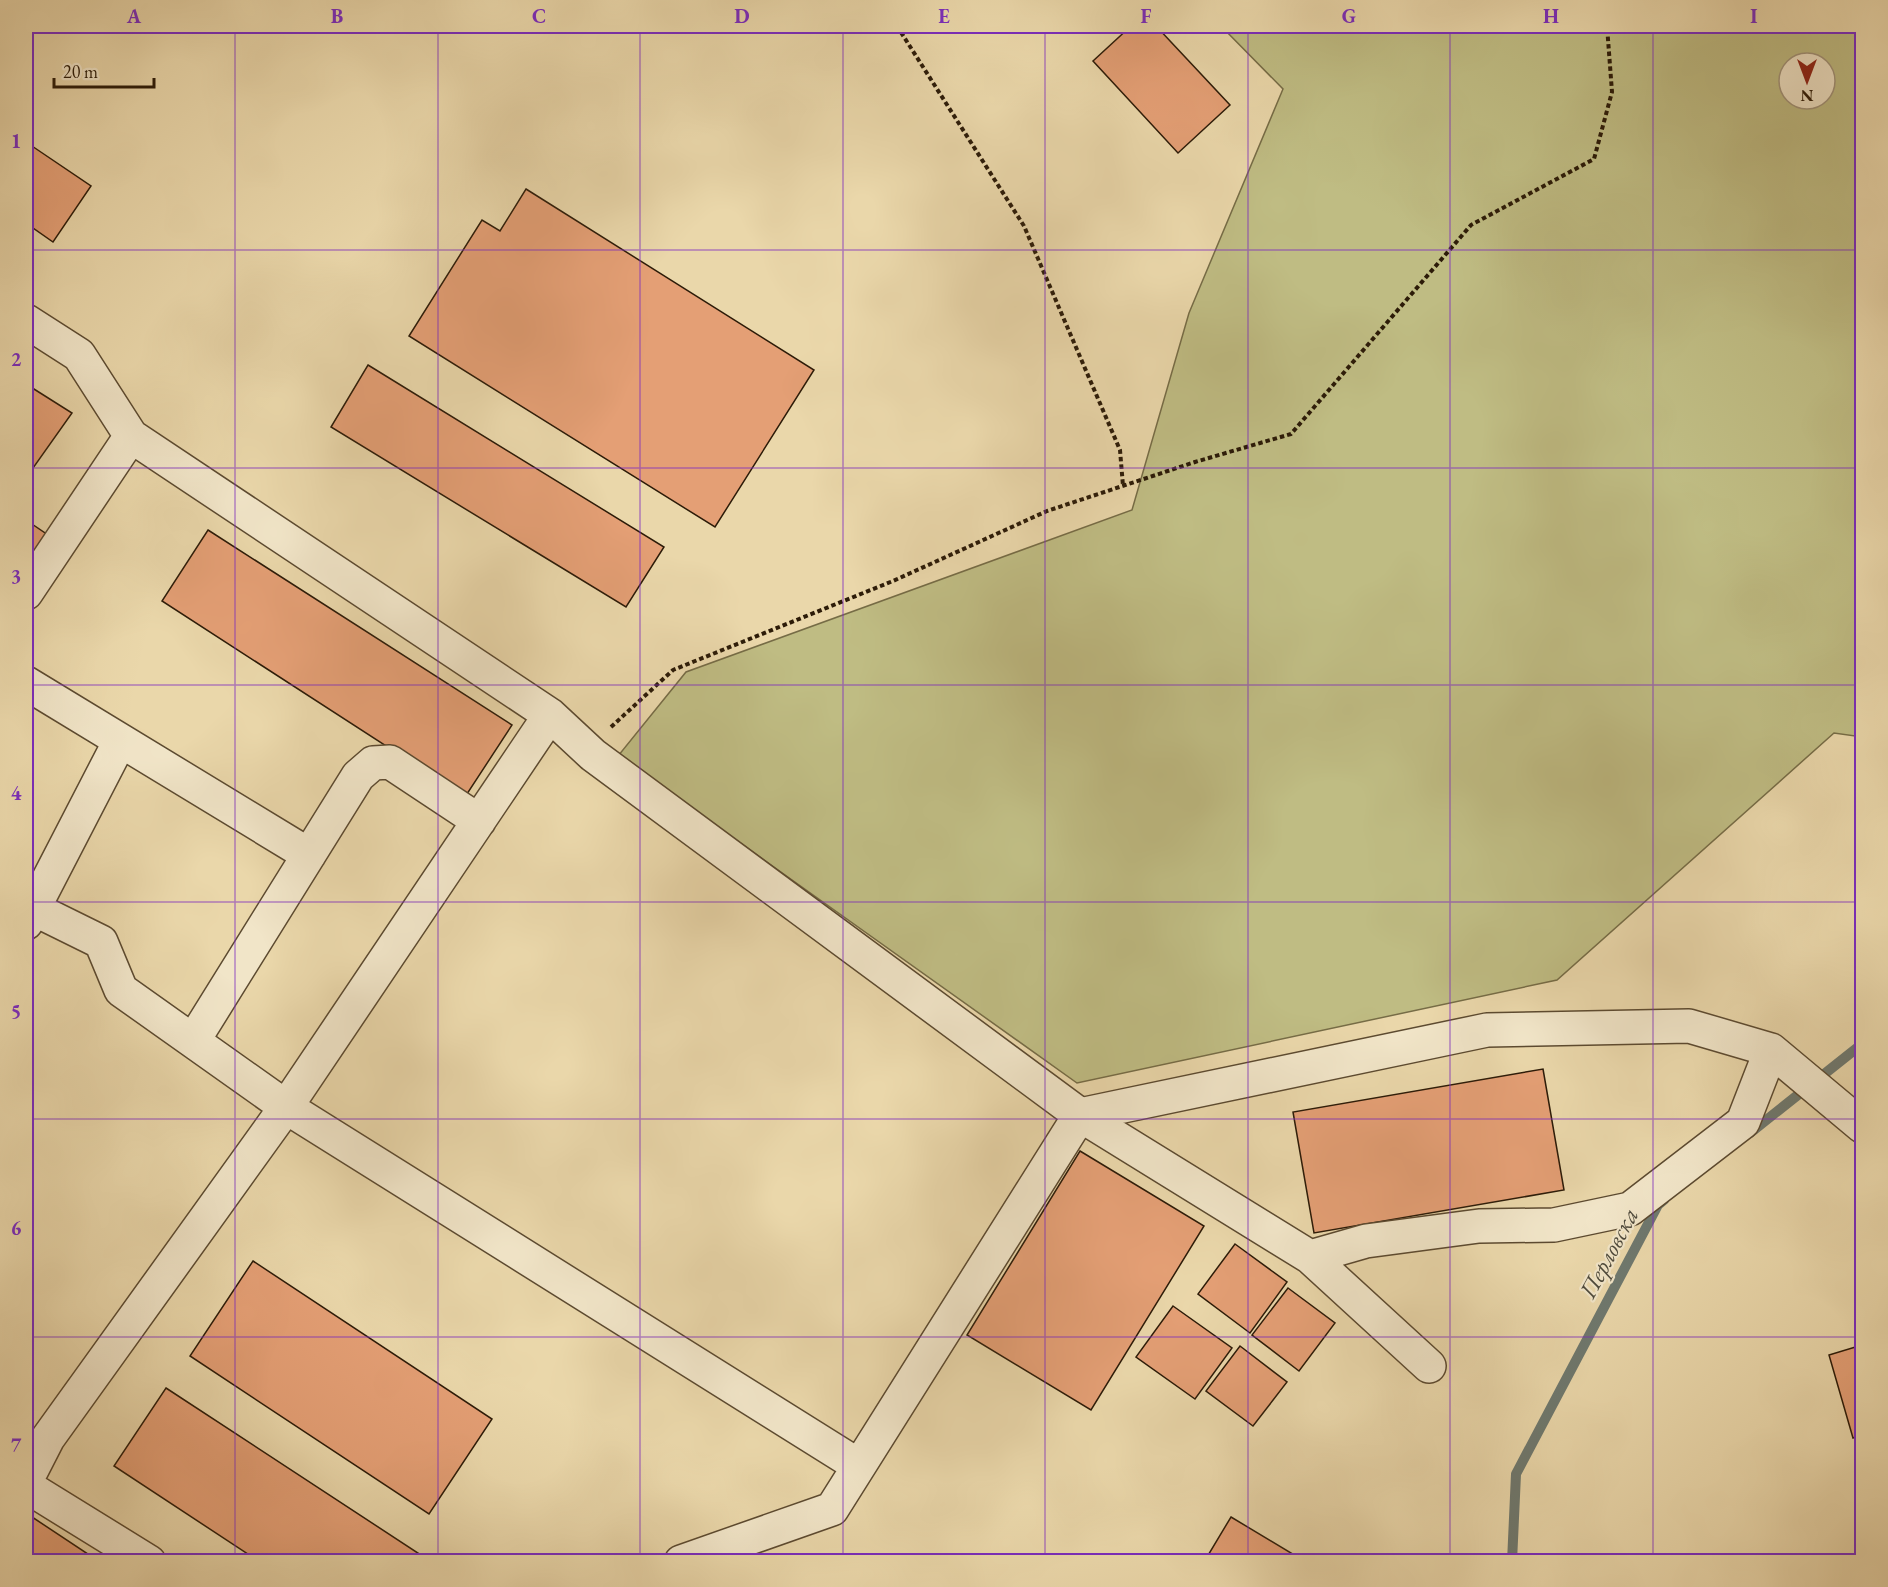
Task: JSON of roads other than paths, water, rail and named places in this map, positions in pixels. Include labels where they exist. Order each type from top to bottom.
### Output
[{"type":"street","points":[[26,321],[79,355],[131,436],[550,715],[593,754],[1080,1115],[1310,1257],[1429,1366]]},
{"type":"street","points":[[26,593],[131,436]]},
{"type":"street","points":[[26,683],[309,855]]},
{"type":"street","points":[[26,1480],[37,1431],[286,1107],[550,715]]},
{"type":"street","points":[[120,741],[28,913],[101,942],[121,990],[286,1107],[859,1466]]},
{"type":"street","points":[[193,1041],[358,776],[373,763],[390,762],[479,820]]},
{"type":"street","points":[[681,1562],[832,1509],[1080,1115],[1487,1030],[1689,1026],[1771,1050],[1863,1126]]},
{"type":"street","points":[[1310,1257],[1366,1241],[1479,1226],[1554,1225],[1630,1209],[1743,1122],[1771,1050]]},
{"type":"street","points":[[26,1486],[149,1562]]},
{"type":"waterway","name":"Перловска","points":[[1750,1133],[1862,1044]]},
{"type":"waterway","name":"Перловска","points":[[1512,1562],[1516,1474],[1658,1205],[1664,1200]]}]
